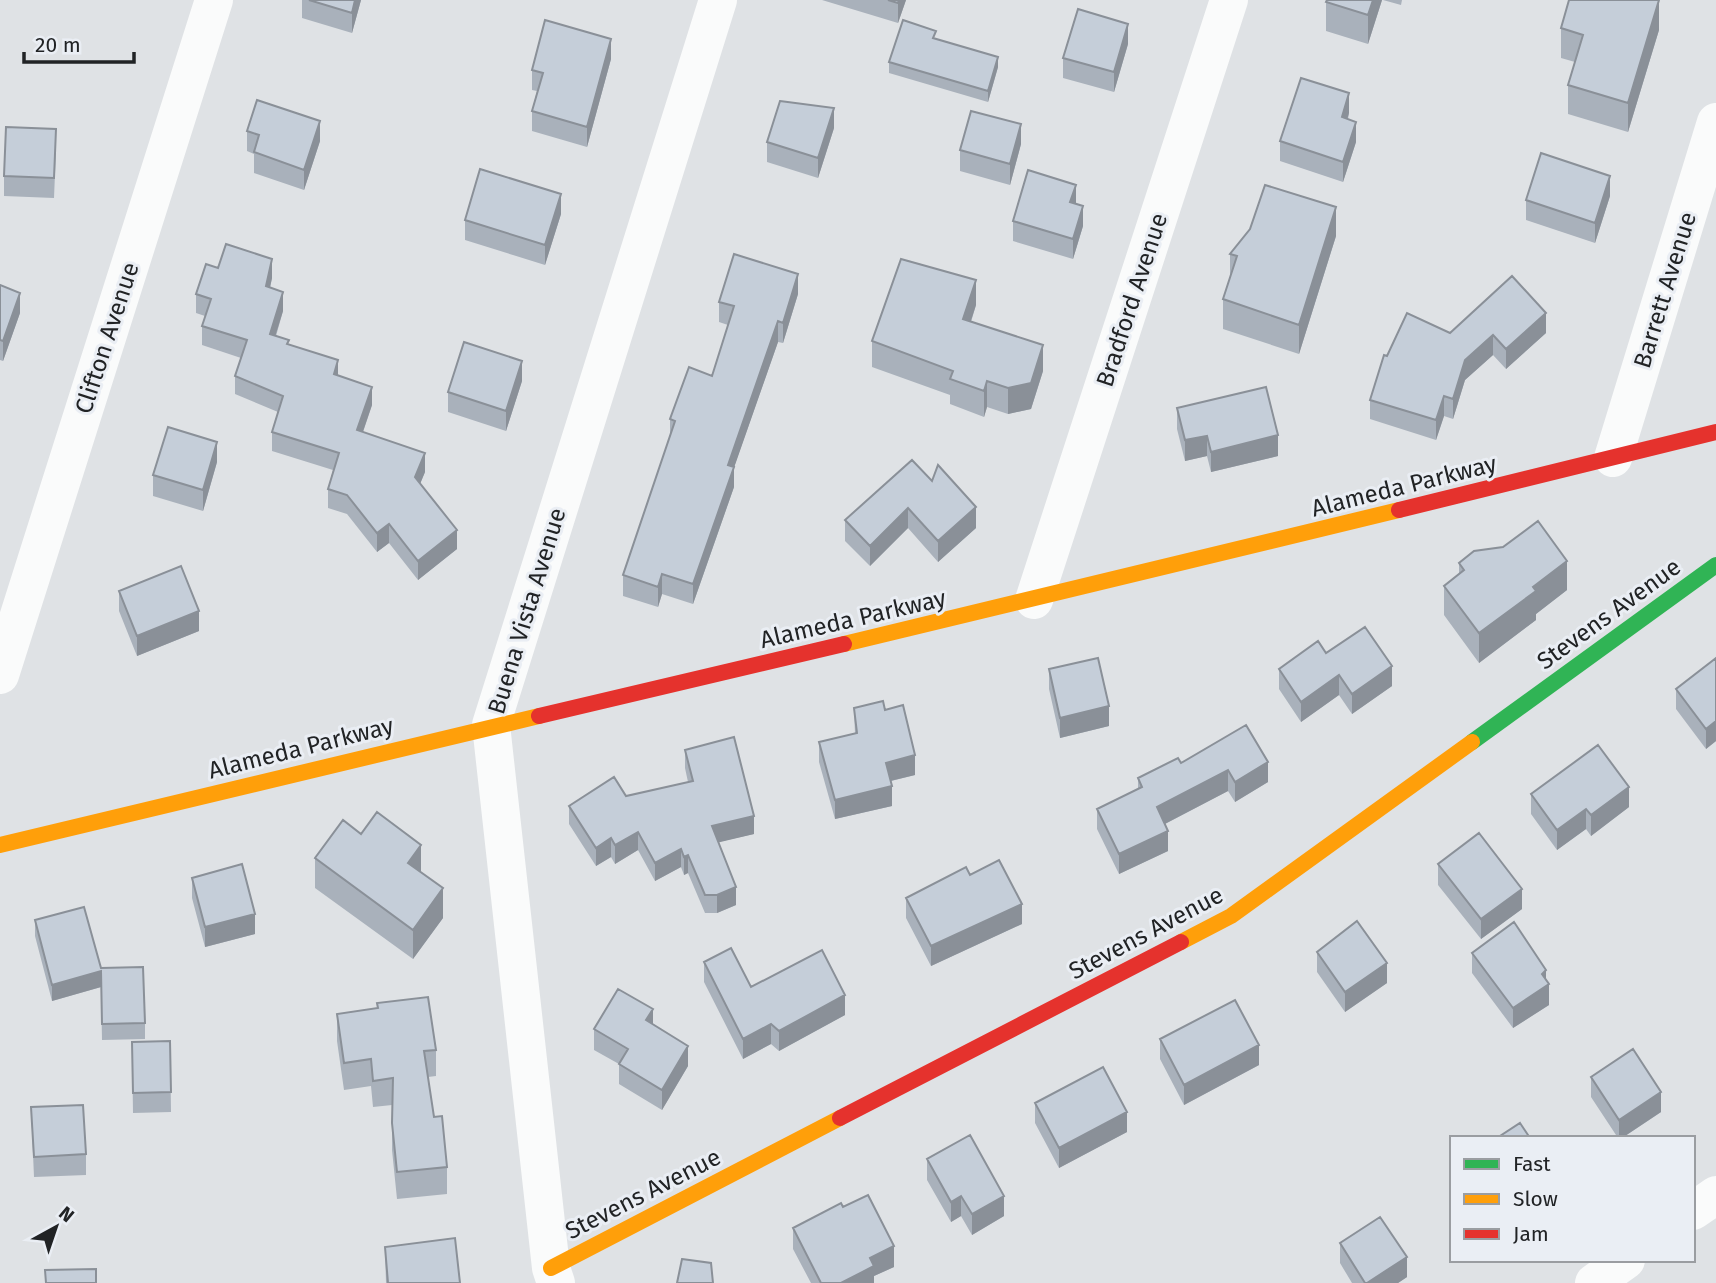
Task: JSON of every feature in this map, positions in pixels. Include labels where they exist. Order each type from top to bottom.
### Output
[{"type":"street","name":"Clifton Avenue","points":[[0,675],[214,0]]},
{"type":"street","name":"Buena Vista Avenue","points":[[554,1275],[491,725],[718,0]]},
{"type":"street","name":"Bradford Avenue","points":[[1034,600],[1230,0]]},
{"type":"street","name":"Barrett Avenue","points":[[1613,458],[1716,122]]},
{"type":"street","name":"Alameda Parkway","points":[[0,845],[491,725],[1034,600],[1716,432]]},
{"type":"street","name":"Stevens Avenue","points":[[554,1275],[1231,916],[1716,565]]},
{"type":"street","points":[[1695,1210],[1716,1195]]},
{"type":"street","points":[[1594,1283],[1623,1262]]},
{"type":"building","points":[[309,0],[355,0],[352,13]]},
{"type":"building","points":[[1373,0],[1368,15],[1326,2]]},
{"type":"building","points":[[1569,0],[1659,0],[1628,103],[1568,85],[1583,35],[1561,28]]},
{"type":"building","points":[[1078,9],[1128,24],[1114,72],[1063,58]]},
{"type":"building","points":[[545,20],[611,39],[587,127],[532,111],[543,73],[532,70]]},
{"type":"building","points":[[903,20],[936,31],[933,38],[998,57],[988,91],[889,62]]},
{"type":"building","points":[[1301,78],[1349,93],[1342,117],[1356,122],[1343,162],[1280,141]]},
{"type":"building","points":[[257,100],[320,121],[304,170],[254,152],[259,135],[247,131]]},
{"type":"building","points":[[780,101],[834,108],[818,158],[767,142]]},
{"type":"building","points":[[971,111],[1021,124],[1010,164],[960,150]]},
{"type":"building","points":[[6,127],[56,129],[54,178],[4,176]]},
{"type":"building","points":[[1541,153],[1610,176],[1595,223],[1526,200]]},
{"type":"building","points":[[480,169],[561,194],[545,245],[465,220]]},
{"type":"building","points":[[1028,170],[1076,185],[1070,202],[1083,206],[1073,239],[1013,221]]},
{"type":"building","points":[[1265,185],[1336,207],[1299,325],[1223,299],[1237,256],[1230,254],[1250,229]]},
{"type":"building","points":[[226,244],[272,259],[266,286],[283,292],[270,334],[289,340],[287,344],[338,360],[334,374],[372,387],[357,430],[425,453],[415,477],[457,530],[418,561],[389,524],[377,533],[347,495],[328,489],[339,453],[272,432],[283,396],[235,376],[247,340],[202,326],[211,299],[196,294],[206,264],[218,268]]},
{"type":"building","points":[[734,254],[798,274],[783,323],[778,321],[728,465],[734,467],[693,584],[662,574],[658,587],[623,575],[675,421],[670,419],[689,367],[712,376],[734,306],[719,302]]},
{"type":"building","points":[[901,259],[976,280],[963,319],[1043,345],[1031,383],[1008,388],[987,381],[984,391],[950,379],[953,371],[872,341]]},
{"type":"building","points":[[1512,276],[1546,313],[1506,349],[1493,335],[1465,360],[1453,399],[1444,396],[1436,420],[1370,400],[1384,355],[1387,356],[1407,313],[1450,333]]},
{"type":"building","points":[[0,285],[20,293],[3,341],[0,340]]},
{"type":"building","points":[[464,342],[522,361],[506,411],[448,392]]},
{"type":"building","points":[[1266,387],[1278,435],[1211,452],[1207,436],[1185,440],[1177,408]]},
{"type":"building","points":[[168,427],[217,442],[203,490],[153,475]]},
{"type":"building","points":[[912,460],[932,481],[938,465],[976,507],[938,541],[908,508],[870,546],[845,520]]},
{"type":"building","points":[[1538,521],[1567,561],[1533,587],[1536,591],[1479,633],[1444,586],[1464,570],[1459,563],[1474,551],[1503,547]]},
{"type":"building","points":[[181,566],[199,611],[137,636],[119,591]]},
{"type":"building","points":[[1365,627],[1392,666],[1352,694],[1339,675],[1301,702],[1279,669],[1318,641],[1326,653]]},
{"type":"building","points":[[1098,658],[1109,706],[1060,718],[1049,669]]},
{"type":"building","points":[[1716,658],[1716,721],[1706,729],[1676,689]]},
{"type":"building","points":[[883,701],[885,710],[903,705],[915,755],[886,763],[892,786],[835,800],[819,742],[857,733],[854,708]]},
{"type":"building","points":[[1246,725],[1268,762],[1235,782],[1228,770],[1157,807],[1168,831],[1119,854],[1097,809],[1142,787],[1138,778],[1178,758],[1181,763]]},
{"type":"building","points":[[734,737],[754,816],[712,826],[736,887],[717,895],[705,895],[688,855],[684,857],[681,849],[655,863],[638,832],[615,845],[611,838],[596,848],[569,806],[614,777],[626,796],[693,781],[685,750]]},
{"type":"building","points":[[1598,745],[1629,787],[1591,815],[1586,809],[1557,830],[1531,794]]},
{"type":"building","points":[[377,812],[421,845],[408,863],[443,888],[413,930],[315,858],[343,820],[361,834]]},
{"type":"building","points":[[1479,833],[1522,889],[1481,919],[1438,864]]},
{"type":"building","points":[[999,860],[1022,904],[931,946],[906,898],[966,867],[970,875]]},
{"type":"building","points":[[242,864],[255,914],[205,927],[192,878]]},
{"type":"building","points":[[84,907],[101,968],[143,967],[145,1023],[102,1024],[101,971],[52,985],[35,920]]},
{"type":"building","points":[[1357,921],[1387,963],[1345,992],[1317,952]]},
{"type":"building","points":[[1514,922],[1546,970],[1542,974],[1549,984],[1513,1008],[1472,953]]},
{"type":"building","points":[[731,948],[751,987],[822,950],[845,995],[779,1031],[771,1024],[743,1039],[704,962]]},
{"type":"building","points":[[618,989],[653,1009],[646,1020],[688,1046],[662,1090],[619,1064],[628,1049],[594,1029]]},
{"type":"building","points":[[428,997],[436,1050],[424,1051],[434,1117],[442,1116],[447,1167],[397,1172],[392,1123],[393,1078],[373,1081],[371,1059],[344,1063],[337,1014],[378,1008],[377,1003]]},
{"type":"building","points":[[1235,1000],[1259,1045],[1184,1085],[1160,1039]]},
{"type":"building","points":[[170,1041],[171,1092],[133,1093],[132,1042]]},
{"type":"building","points":[[1633,1049],[1661,1092],[1619,1120],[1591,1077]]},
{"type":"building","points":[[1103,1067],[1127,1112],[1059,1148],[1035,1103]]},
{"type":"building","points":[[83,1105],[86,1154],[34,1157],[31,1107]]},
{"type":"building","points":[[1520,1123],[1529,1136],[1500,1136]]},
{"type":"building","points":[[970,1135],[1004,1196],[972,1214],[961,1196],[951,1202],[927,1159]]},
{"type":"building","points":[[868,1195],[894,1246],[870,1258],[874,1266],[841,1283],[821,1283],[793,1228],[841,1203],[843,1207]]},
{"type":"building","points":[[1380,1217],[1407,1257],[1365,1283],[1340,1243]]},
{"type":"building","points":[[455,1238],[460,1283],[388,1283],[385,1247]]},
{"type":"building","points":[[682,1259],[711,1263],[713,1283],[677,1283]]},
{"type":"building","points":[[96,1269],[96,1283],[46,1283],[45,1270]]},
{"type":"traffic: fast","points":[[1472,742],[1716,565]]},
{"type":"traffic: slow","points":[[844,644],[1399,510]]},
{"type":"traffic: slow","points":[[0,845],[539,716]]},
{"type":"traffic: slow","points":[[1181,942],[1231,916],[1472,742]]},
{"type":"traffic: slow","points":[[551,1268],[840,1118]]},
{"type":"traffic: jam","points":[[1399,510],[1716,432]]},
{"type":"traffic: jam","points":[[539,716],[844,644]]},
{"type":"traffic: jam","points":[[840,1118],[1181,942]]}]
